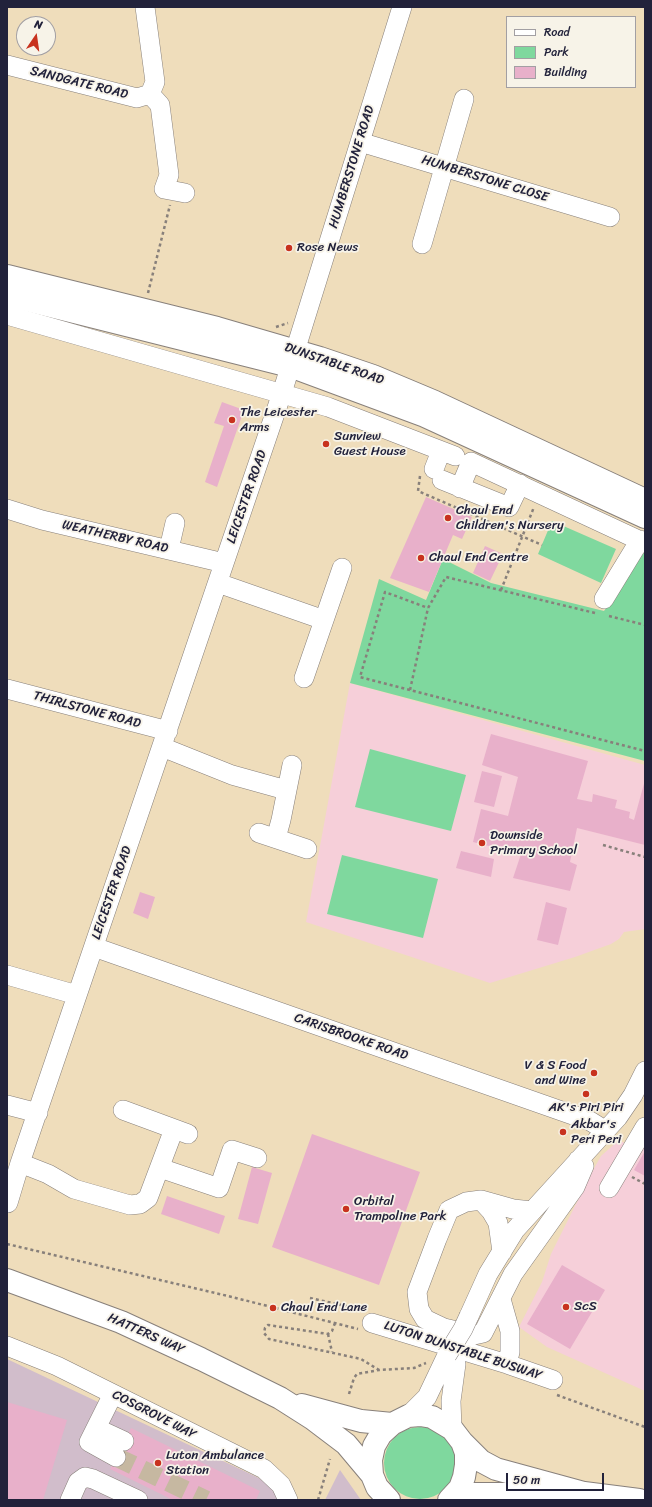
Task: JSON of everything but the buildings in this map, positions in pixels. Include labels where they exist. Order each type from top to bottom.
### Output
[{"type":"main road","name":"DUNSTABLE ROAD","points":[[7,276],[217,328],[292,358],[425,416],[645,517]]},
{"type":"main road","name":"DUNSTABLE ROAD","points":[[7,295],[373,376],[435,402],[645,500]]},
{"type":"main road","name":"HATTERS WAY","points":[[7,1280],[121,1322],[280,1398],[346,1444],[372,1475],[377,1487],[386,1499]]},
{"type":"main road","name":"HATTERS WAY","points":[[280,1398],[361,1421],[400,1420],[420,1415],[432,1417],[457,1436]]},
{"type":"main road","points":[[372,1475],[371,1460],[374,1446],[381,1434],[400,1420]]},
{"type":"main road","points":[[457,1436],[481,1461],[496,1469],[584,1493]]},
{"type":"main road","points":[[450,1499],[460,1488],[466,1466],[466,1454],[457,1436]]},
{"type":"main road","points":[[450,1499],[464,1494],[584,1493],[639,1500]]},
{"type":"street","points":[[145,7],[156,82],[150,94],[160,105],[169,175],[164,189],[179,192]]},
{"type":"street","name":"HUMBERSTONE ROAD","points":[[292,358],[402,7]]},
{"type":"street","name":"SANDGATE ROAD","points":[[7,65],[137,98],[150,94]]},
{"type":"street","points":[[422,244],[464,99]]},
{"type":"street","name":"HUMBERSTONE CLOSE","points":[[360,142],[610,217]]},
{"type":"street","points":[[7,315],[328,407],[456,456],[540,493],[642,542],[609,608]]},
{"type":"street","name":"LEICESTER ROAD","points":[[8,1203],[20,1163],[218,584],[282,393],[292,358]]},
{"type":"street","points":[[456,456],[438,475],[460,488],[509,507],[520,484]]},
{"type":"street","points":[[456,456],[460,488]]},
{"type":"street","name":"WEATHERBY ROAD","points":[[7,509],[42,520],[224,563]]},
{"type":"street","points":[[169,549],[175,523]]},
{"type":"street","points":[[304,678],[342,568]]},
{"type":"street","points":[[218,584],[324,620]]},
{"type":"street","name":"THIRLSTONE ROAD","points":[[7,689],[165,739],[232,776],[286,790]]},
{"type":"street","points":[[292,765],[281,820],[267,835],[307,849]]},
{"type":"street","name":"CARISBROOKE ROAD","points":[[94,947],[590,1121],[606,1131]]},
{"type":"street","points":[[7,975],[78,995]]},
{"type":"street","points":[[400,1420],[427,1397],[444,1362],[466,1323],[488,1274],[515,1230],[606,1131],[634,1095],[645,1071]]},
{"type":"street","points":[[7,1106],[38,1113]]},
{"type":"street","points":[[20,1163],[48,1174],[74,1189],[130,1205],[140,1204],[148,1198],[160,1168],[181,1132],[124,1110]]},
{"type":"street","points":[[608,1188],[645,1127]]},
{"type":"street","points":[[160,1168],[219,1188],[232,1150],[257,1158]]},
{"type":"street","points":[[532,1211],[514,1209],[481,1200],[466,1202],[449,1210],[417,1292],[419,1309],[425,1319],[444,1328],[474,1335],[483,1333],[513,1274],[575,1187],[584,1166],[578,1160]]},
{"type":"street","points":[[481,1200],[491,1211],[498,1223],[502,1252]]},
{"type":"street","points":[[501,1299],[510,1331],[510,1352],[507,1364]]},
{"type":"street","points":[[401,1331],[406,1319],[419,1309]]},
{"type":"street","name":"LUTON DUNSTABLE BUSWAY","points":[[369,1317],[401,1331],[553,1380]]},
{"type":"street","name":"COSGROVE WAY","points":[[7,1346],[57,1366],[264,1469],[281,1485],[288,1500]]},
{"type":"street","points":[[444,1362],[452,1395],[457,1436]]},
{"type":"street","points":[[113,1394],[96,1428],[120,1449]]},
{"type":"street","points":[[70,1500],[78,1482],[85,1477],[93,1479],[138,1500]]},
{"type":"path","points":[[146,300],[179,192]]},
{"type":"path","points":[[501,590],[540,493]]},
{"type":"path","points":[[410,690],[428,608],[446,576],[501,590],[609,608],[645,625]]},
{"type":"path","points":[[428,608],[385,592],[360,677],[645,751]]},
{"type":"path","points":[[603,845],[645,857]]},
{"type":"path","points":[[7,1244],[335,1323],[332,1331],[328,1334]]},
{"type":"path","points":[[310,1298],[369,1317]]},
{"type":"path","points":[[328,1334],[268,1325],[264,1328],[265,1337],[269,1339],[362,1359],[379,1370]]},
{"type":"path","points":[[328,1334],[332,1352]]},
{"type":"path","points":[[349,1394],[354,1378],[357,1374],[379,1370],[414,1368],[444,1362]]},
{"type":"path","points":[[553,1380],[549,1392],[645,1427]]},
{"type":"path","points":[[318,1500],[330,1459]]},
{"type":"shaded area","name":"Downside Primary School","points":[[350,683],[645,765],[645,929],[624,932],[619,939],[611,944],[575,957],[490,983],[306,922]]},
{"type":"shaded area","points":[[645,1117],[645,1391],[547,1347],[519,1327],[542,1282],[551,1254],[601,1156],[619,1140],[628,1145]]},
{"type":"shaded area","points":[[7,1359],[259,1478],[288,1500],[7,1500]]},
{"type":"shaded area","points":[[340,1470],[361,1500],[325,1500]]},
{"type":"green space","points":[[552,521],[616,549],[601,583],[538,554]]},
{"type":"green space","points":[[645,551],[645,761],[350,683],[379,579],[426,600],[443,559],[491,583],[604,611]]},
{"type":"green space","points":[[370,749],[466,775],[451,831],[355,807]]},
{"type":"green space","points":[[342,855],[438,879],[423,938],[327,914]]},
{"type":"green space","points":[[420,1427],[440,1433],[450,1443],[456,1463],[450,1483],[440,1493],[420,1499],[400,1493],[390,1483],[384,1463],[390,1443],[400,1433]]},
{"type":"tunnel","points":[[116,1457],[206,1500]]},
{"type":"place","name":"Rose News","points":[[289,248]]},
{"type":"place","name":"The Leicester Arms","points":[[232,420]]},
{"type":"place","name":"Sunview Guest House","points":[[326,444]]},
{"type":"place","name":"Chaul End Children's Nursery","points":[[448,518]]},
{"type":"place","name":"Chaul End Centre","points":[[421,558]]},
{"type":"place","name":"Downside Primary School","points":[[482,843]]},
{"type":"place","name":"V & S Food and Wine","points":[[594,1073]]},
{"type":"place","name":"AK's Piri Piri","points":[[586,1094]]},
{"type":"place","name":"Akbar's Peri Peri","points":[[563,1132]]},
{"type":"place","name":"Orbital Trampoline Park","points":[[346,1209]]},
{"type":"place","name":"ScS","points":[[566,1307]]},
{"type":"place","name":"Chaul End Lane","points":[[273,1308]]},
{"type":"place","name":"Luton Ambulance Station","points":[[158,1463]]}]
